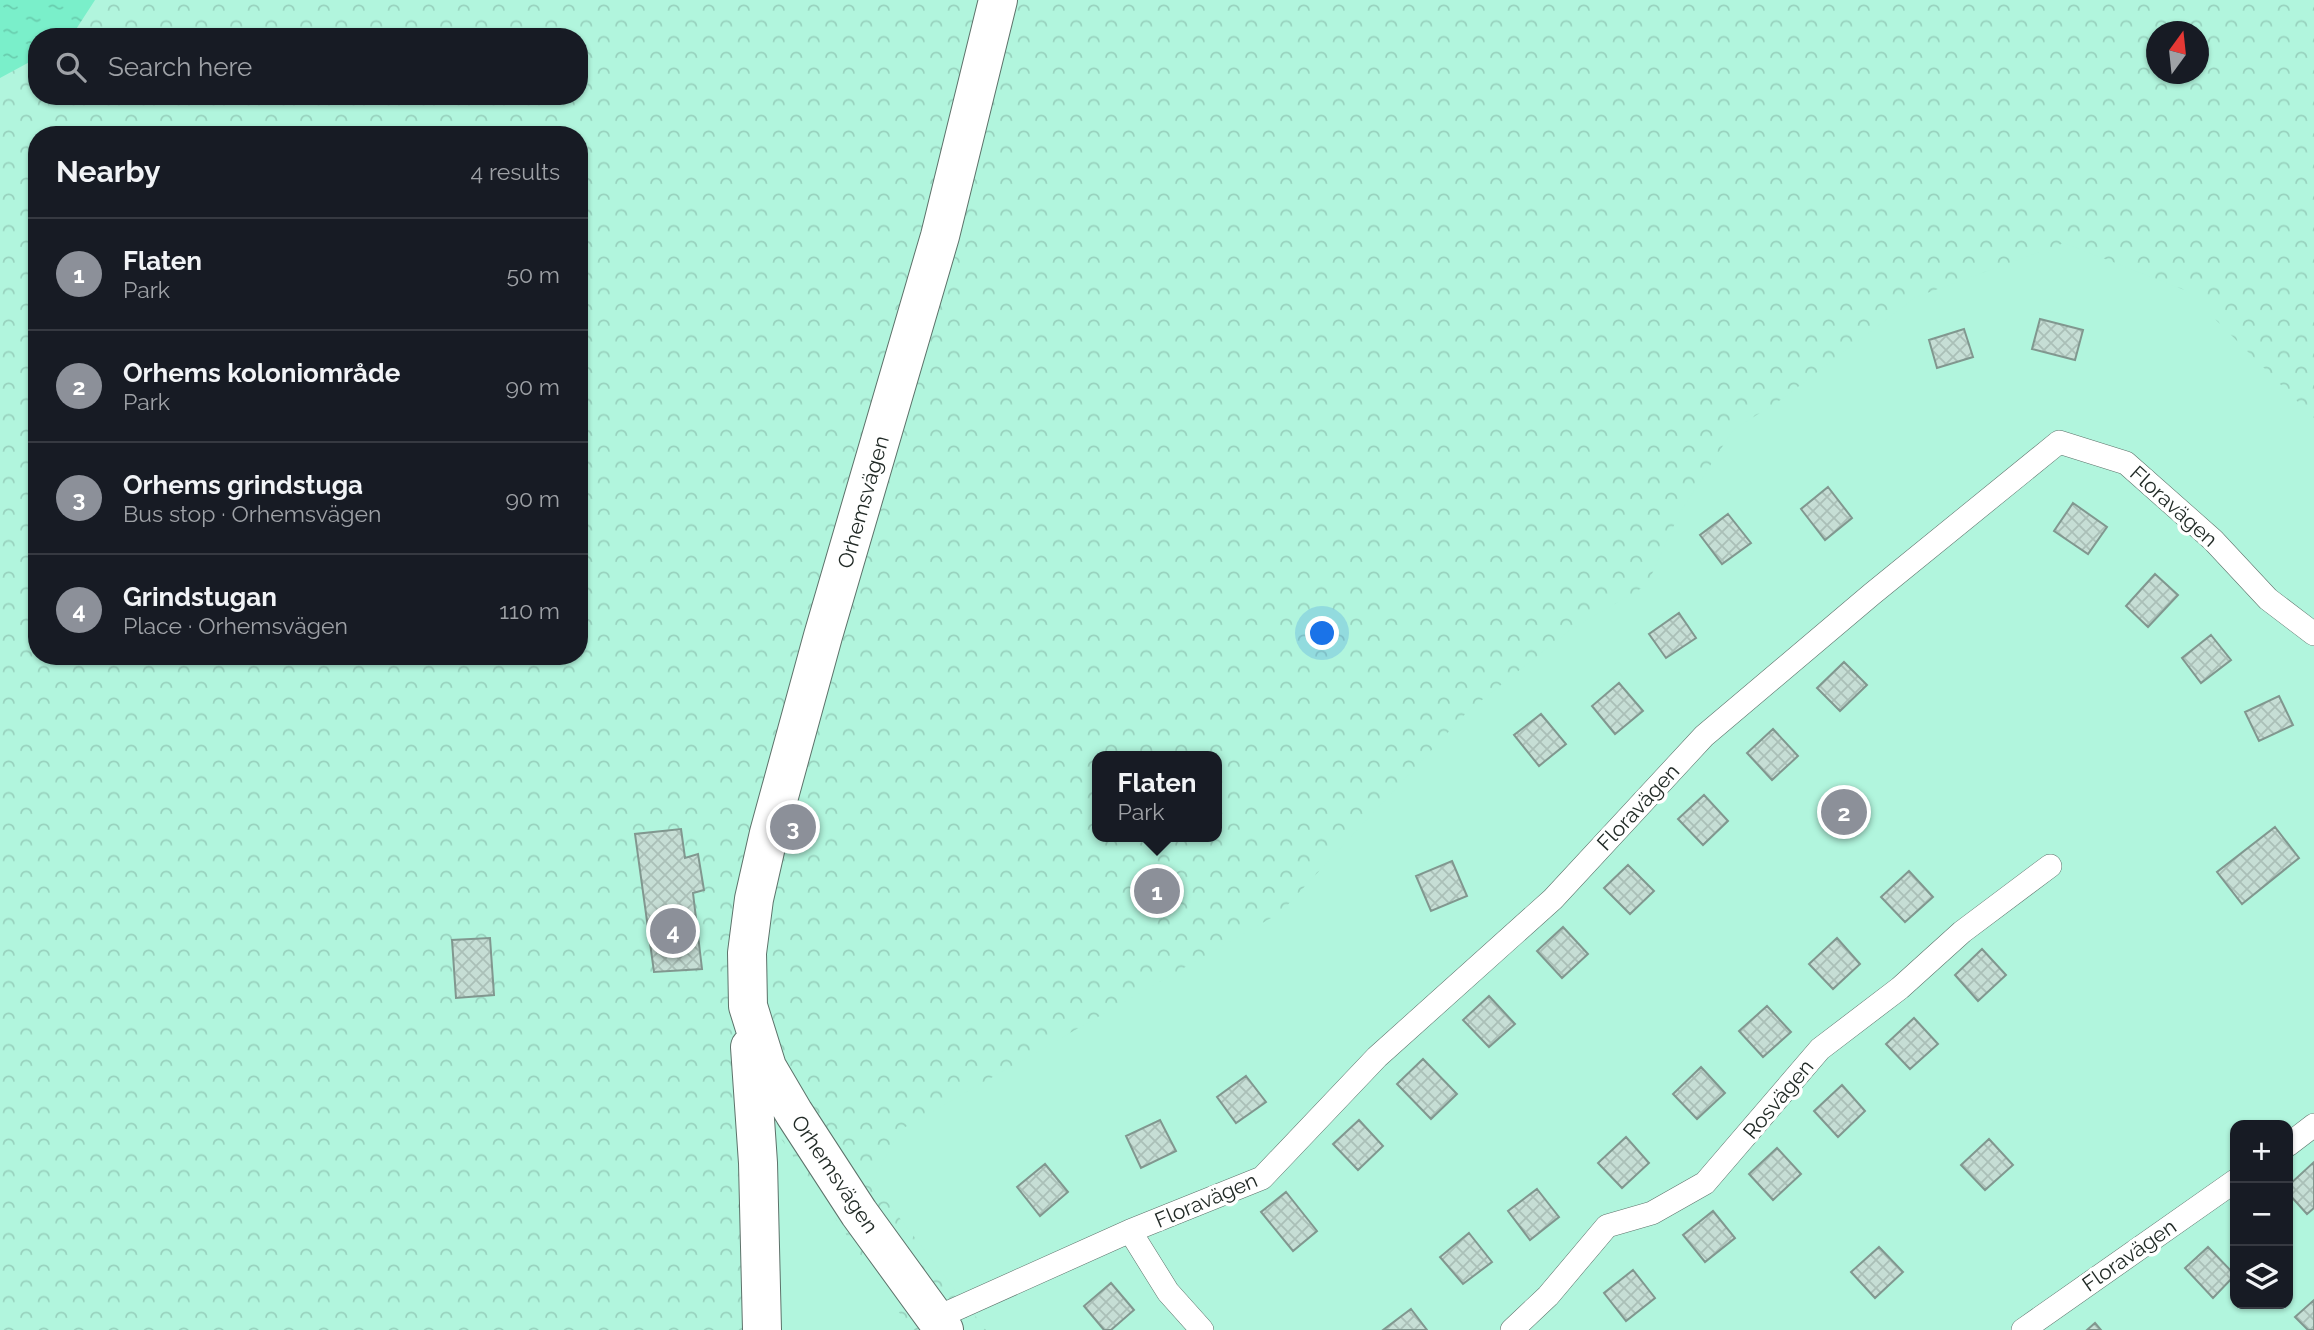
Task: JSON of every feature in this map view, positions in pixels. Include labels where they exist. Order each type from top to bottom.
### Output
[{"type":"street","name":"Orhemsvägen","points":[[762,1330],[758,1163],[747,953],[754,899],[769,833],[823,636],[940,236],[998,0]]},
{"type":"street","name":"Orhemsvägen","points":[[748,1006],[768,1067],[794,1113],[859,1213],[940,1324]]},
{"type":"lane","name":"Floravägen","points":[[940,1324],[1130,1231],[1262,1178],[1377,1057],[1553,898],[1704,736],[2059,442],[2126,463],[2213,540],[2268,599],[2314,634]]},
{"type":"lane","name":"Rosvägen","points":[[1512,1330],[1548,1296],[1607,1226],[1652,1213],[1705,1182],[1820,1049],[1900,988],[1962,932],[2050,866]]},
{"type":"lane","points":[[2293,1141],[2314,1125]]},
{"type":"lane","name":"Floravägen","points":[[2023,1330],[2232,1183]]},
{"type":"lane","points":[[1130,1231],[1168,1292],[1202,1330]]},
{"type":"green space","points":[[0,0],[2314,0],[2314,1330],[0,1330]]},
{"type":"green space","points":[[2064,243],[2187,291],[2314,418],[2314,1330],[986,1330],[872,1182],[900,1130],[1280,913],[1468,711],[1570,630],[1647,585],[1679,514],[1733,430],[1782,399],[1916,297]]},
{"type":"green space","points":[[776,1131],[911,1330],[778,1330]]},
{"type":"water","points":[[0,0],[95,0],[77,28],[28,28],[28,63],[0,78]]},
{"type":"building","points":[[2040,319],[2083,330],[2075,360],[2032,349]]},
{"type":"building","points":[[1964,329],[1973,357],[1937,368],[1929,340]]},
{"type":"building","points":[[1828,487],[1852,518],[1825,540],[1801,509]]},
{"type":"building","points":[[2073,503],[2107,527],[2088,554],[2054,531]]},
{"type":"building","points":[[1728,514],[1751,543],[1722,564],[1700,535]]},
{"type":"building","points":[[2155,574],[2178,595],[2148,627],[2126,606]]},
{"type":"building","points":[[1679,613],[1696,638],[1666,658],[1649,634]]},
{"type":"building","points":[[2211,635],[2231,660],[2201,683],[2182,658]]},
{"type":"building","points":[[1844,662],[1867,685],[1840,711],[1817,688]]},
{"type":"building","points":[[1619,683],[1643,711],[1615,734],[1592,706]]},
{"type":"building","points":[[2279,696],[2293,725],[2259,741],[2245,712]]},
{"type":"building","points":[[1541,714],[1566,744],[1539,766],[1514,735]]},
{"type":"building","points":[[1773,729],[1798,756],[1772,780],[1747,753]]},
{"type":"building","points":[[1704,795],[1728,821],[1703,845],[1678,819]]},
{"type":"building","points":[[2275,827],[2299,858],[2242,904],[2217,872]]},
{"type":"building","points":[[681,829],[685,858],[698,854],[704,890],[693,893],[702,969],[654,972],[635,834]]},
{"type":"building","points":[[1452,861],[1467,896],[1431,911],[1416,876]]},
{"type":"building","points":[[1628,865],[1654,891],[1630,914],[1604,888]]},
{"type":"building","points":[[1909,871],[1933,897],[1905,922],[1881,897]]},
{"type":"building","points":[[1563,927],[1588,954],[1562,978],[1537,951]]},
{"type":"building","points":[[490,938],[494,995],[456,998],[452,940]]},
{"type":"building","points":[[1837,938],[1860,964],[1833,989],[1809,964]]},
{"type":"building","points":[[1982,949],[2006,975],[1978,1001],[1955,975]]},
{"type":"building","points":[[1489,996],[1515,1024],[1489,1047],[1463,1020]]},
{"type":"building","points":[[1767,1006],[1791,1032],[1763,1057],[1739,1031]]},
{"type":"building","points":[[1914,1018],[1938,1044],[1910,1069],[1886,1044]]},
{"type":"building","points":[[1423,1059],[1457,1094],[1431,1119],[1397,1084]]},
{"type":"building","points":[[1701,1067],[1725,1093],[1697,1119],[1673,1094]]},
{"type":"building","points":[[1246,1076],[1266,1102],[1236,1123],[1217,1097]]},
{"type":"building","points":[[1842,1085],[1865,1111],[1838,1137],[1814,1111]]},
{"type":"building","points":[[1160,1120],[1176,1151],[1141,1168],[1126,1136]]},
{"type":"building","points":[[1359,1120],[1383,1146],[1358,1170],[1333,1144]]},
{"type":"building","points":[[1626,1137],[1649,1163],[1622,1188],[1598,1163]]},
{"type":"building","points":[[1989,1139],[2013,1165],[1985,1190],[1961,1165]]},
{"type":"building","points":[[1777,1148],[1801,1174],[1773,1200],[1749,1174]]},
{"type":"building","points":[[2314,1162],[2314,1208],[2307,1214],[2293,1199],[2293,1181]]},
{"type":"building","points":[[1045,1164],[1068,1192],[1040,1216],[1017,1187]]},
{"type":"building","points":[[1537,1189],[1559,1217],[1530,1240],[1508,1211]]},
{"type":"building","points":[[1286,1192],[1317,1231],[1293,1251],[1261,1212]]},
{"type":"building","points":[[1713,1211],[1735,1238],[1705,1262],[1683,1235]]},
{"type":"building","points":[[1469,1233],[1492,1262],[1463,1284],[1440,1257]]},
{"type":"building","points":[[1879,1247],[1903,1272],[1875,1298],[1851,1272]]},
{"type":"building","points":[[2208,1247],[2230,1270],[2230,1280],[2213,1298],[2185,1268]]},
{"type":"building","points":[[1633,1270],[1655,1298],[1626,1321],[1604,1293]]},
{"type":"building","points":[[1111,1283],[1134,1310],[1111,1330],[1104,1330],[1084,1306]]},
{"type":"building","points":[[2314,1300],[2314,1330],[2308,1330],[2295,1317]]},
{"type":"building","points":[[1411,1309],[1427,1330],[1383,1330]]},
{"type":"building","points":[[2095,1323],[2101,1330],[2087,1330]]},
{"type":"place","name":"Orhems koloniområde","points":[[1844,812]]},
{"type":"place","name":"Orhems grindstuga","points":[[793,827]]},
{"type":"place","name":"Flaten","points":[[1157,891]]},
{"type":"place","name":"Grindstugan","points":[[673,931]]}]
